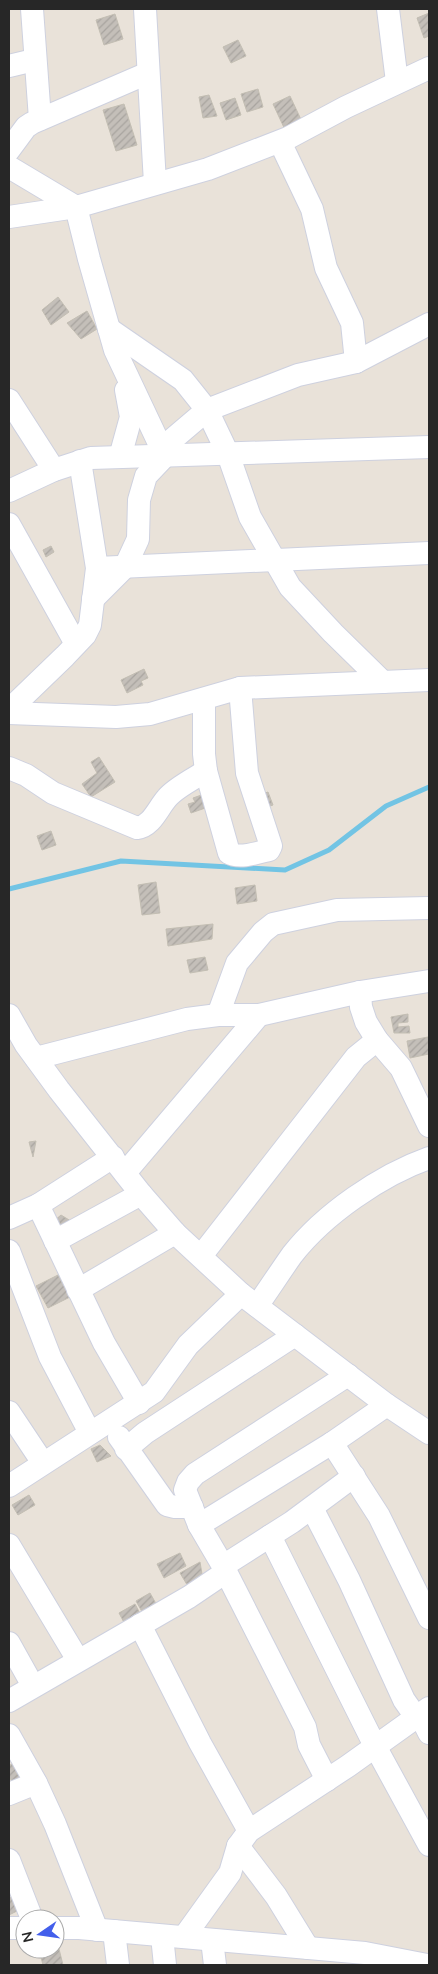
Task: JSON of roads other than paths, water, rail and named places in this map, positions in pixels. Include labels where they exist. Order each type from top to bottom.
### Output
[{"type":"street","points":[[32,9],[34,60],[40,119]]},
{"type":"street","points":[[145,9],[155,183]]},
{"type":"street","points":[[388,9],[397,82]]},
{"type":"street","points":[[9,66],[34,60]]},
{"type":"street","points":[[9,217],[76,207],[208,169],[280,142],[397,82],[429,68]]},
{"type":"street","points":[[9,150],[26,127],[40,119],[148,73]]},
{"type":"street","points":[[280,142],[312,210],[326,268],[352,324],[356,362]]},
{"type":"street","points":[[9,166],[76,207],[88,259],[120,360],[165,456]]},
{"type":"street","points":[[93,599],[125,566],[138,538],[139,500],[146,476],[165,456],[167,444],[207,410],[298,375],[356,362],[429,324]]},
{"type":"street","points":[[109,329],[183,380],[207,410],[228,454],[250,517],[290,587],[333,634],[383,682]]},
{"type":"street","points":[[120,360],[131,417],[120,457]]},
{"type":"street","points":[[9,400],[54,470]]},
{"type":"street","points":[[9,491],[54,470],[91,458],[429,447]]},
{"type":"street","points":[[9,711],[76,644],[90,625],[97,568],[80,461]]},
{"type":"street","points":[[9,524],[76,644]]},
{"type":"street","points":[[97,568],[429,553]]},
{"type":"street","points":[[9,711],[116,717],[150,714],[240,688],[429,680]]},
{"type":"street","points":[[204,699],[204,754],[206,771],[229,853],[233,855],[247,855],[269,850],[271,846],[247,773],[240,688]]},
{"type":"street","points":[[9,768],[26,775],[53,793],[137,828],[148,824],[168,797],[206,771]]},
{"type":"street","points":[[218,1015],[237,963],[272,924],[337,910],[429,908]]},
{"type":"street","points":[[36,1058],[187,1019],[218,1015],[258,1015],[360,992],[429,981]]},
{"type":"street","points":[[360,992],[364,1014],[377,1040],[400,1068],[429,1126]]},
{"type":"street","points":[[9,1015],[59,1090],[141,1194],[175,1233],[249,1300],[429,1434]]},
{"type":"street","points":[[9,1218],[38,1206],[119,1165],[258,1015]]},
{"type":"street","points":[[201,1256],[356,1057],[377,1040]]},
{"type":"street","points":[[9,1486],[154,1392],[188,1345],[249,1300],[322,1224],[369,1187],[408,1165],[429,1158]]},
{"type":"street","points":[[55,1241],[141,1194]]},
{"type":"street","points":[[38,1206],[104,1343],[139,1403]]},
{"type":"street","points":[[78,1290],[175,1233]]},
{"type":"street","points":[[9,1251],[50,1357],[99,1428],[126,1448],[167,1505],[196,1516]]},
{"type":"street","points":[[126,1448],[144,1434],[295,1335]]},
{"type":"street","points":[[327,1780],[309,1745],[305,1727],[196,1516],[185,1490],[188,1482],[195,1474],[348,1375]]},
{"type":"street","points":[[196,1516],[332,1443],[388,1405]]},
{"type":"street","points":[[9,1412],[43,1463]]},
{"type":"street","points":[[332,1443],[378,1516],[429,1618]]},
{"type":"street","points":[[9,1701],[140,1625],[312,1508],[354,1476]]},
{"type":"street","points":[[312,1508],[349,1580],[404,1700],[411,1710],[426,1719]]},
{"type":"street","points":[[270,1536],[375,1746],[429,1845]]},
{"type":"street","points":[[9,1545],[78,1660]]},
{"type":"street","points":[[140,1625],[200,1743],[244,1839],[308,1948]]},
{"type":"street","points":[[9,1643],[33,1686]]},
{"type":"street","points":[[165,1965],[173,1936],[230,1873],[244,1839],[375,1746],[426,1719]]},
{"type":"street","points":[[9,1736],[36,1783],[56,1824],[106,1931],[118,1965]]},
{"type":"street","points":[[9,1794],[36,1783]]},
{"type":"street","points":[[9,1860],[28,1909]]},
{"type":"street","points":[[65,1929],[308,1948],[372,1960],[427,1965]]},
{"type":"street","points":[[212,1940],[215,1965]]},
{"type":"waterway","points":[[9,889],[121,861],[285,870],[329,850],[386,806],[429,787]]}]
